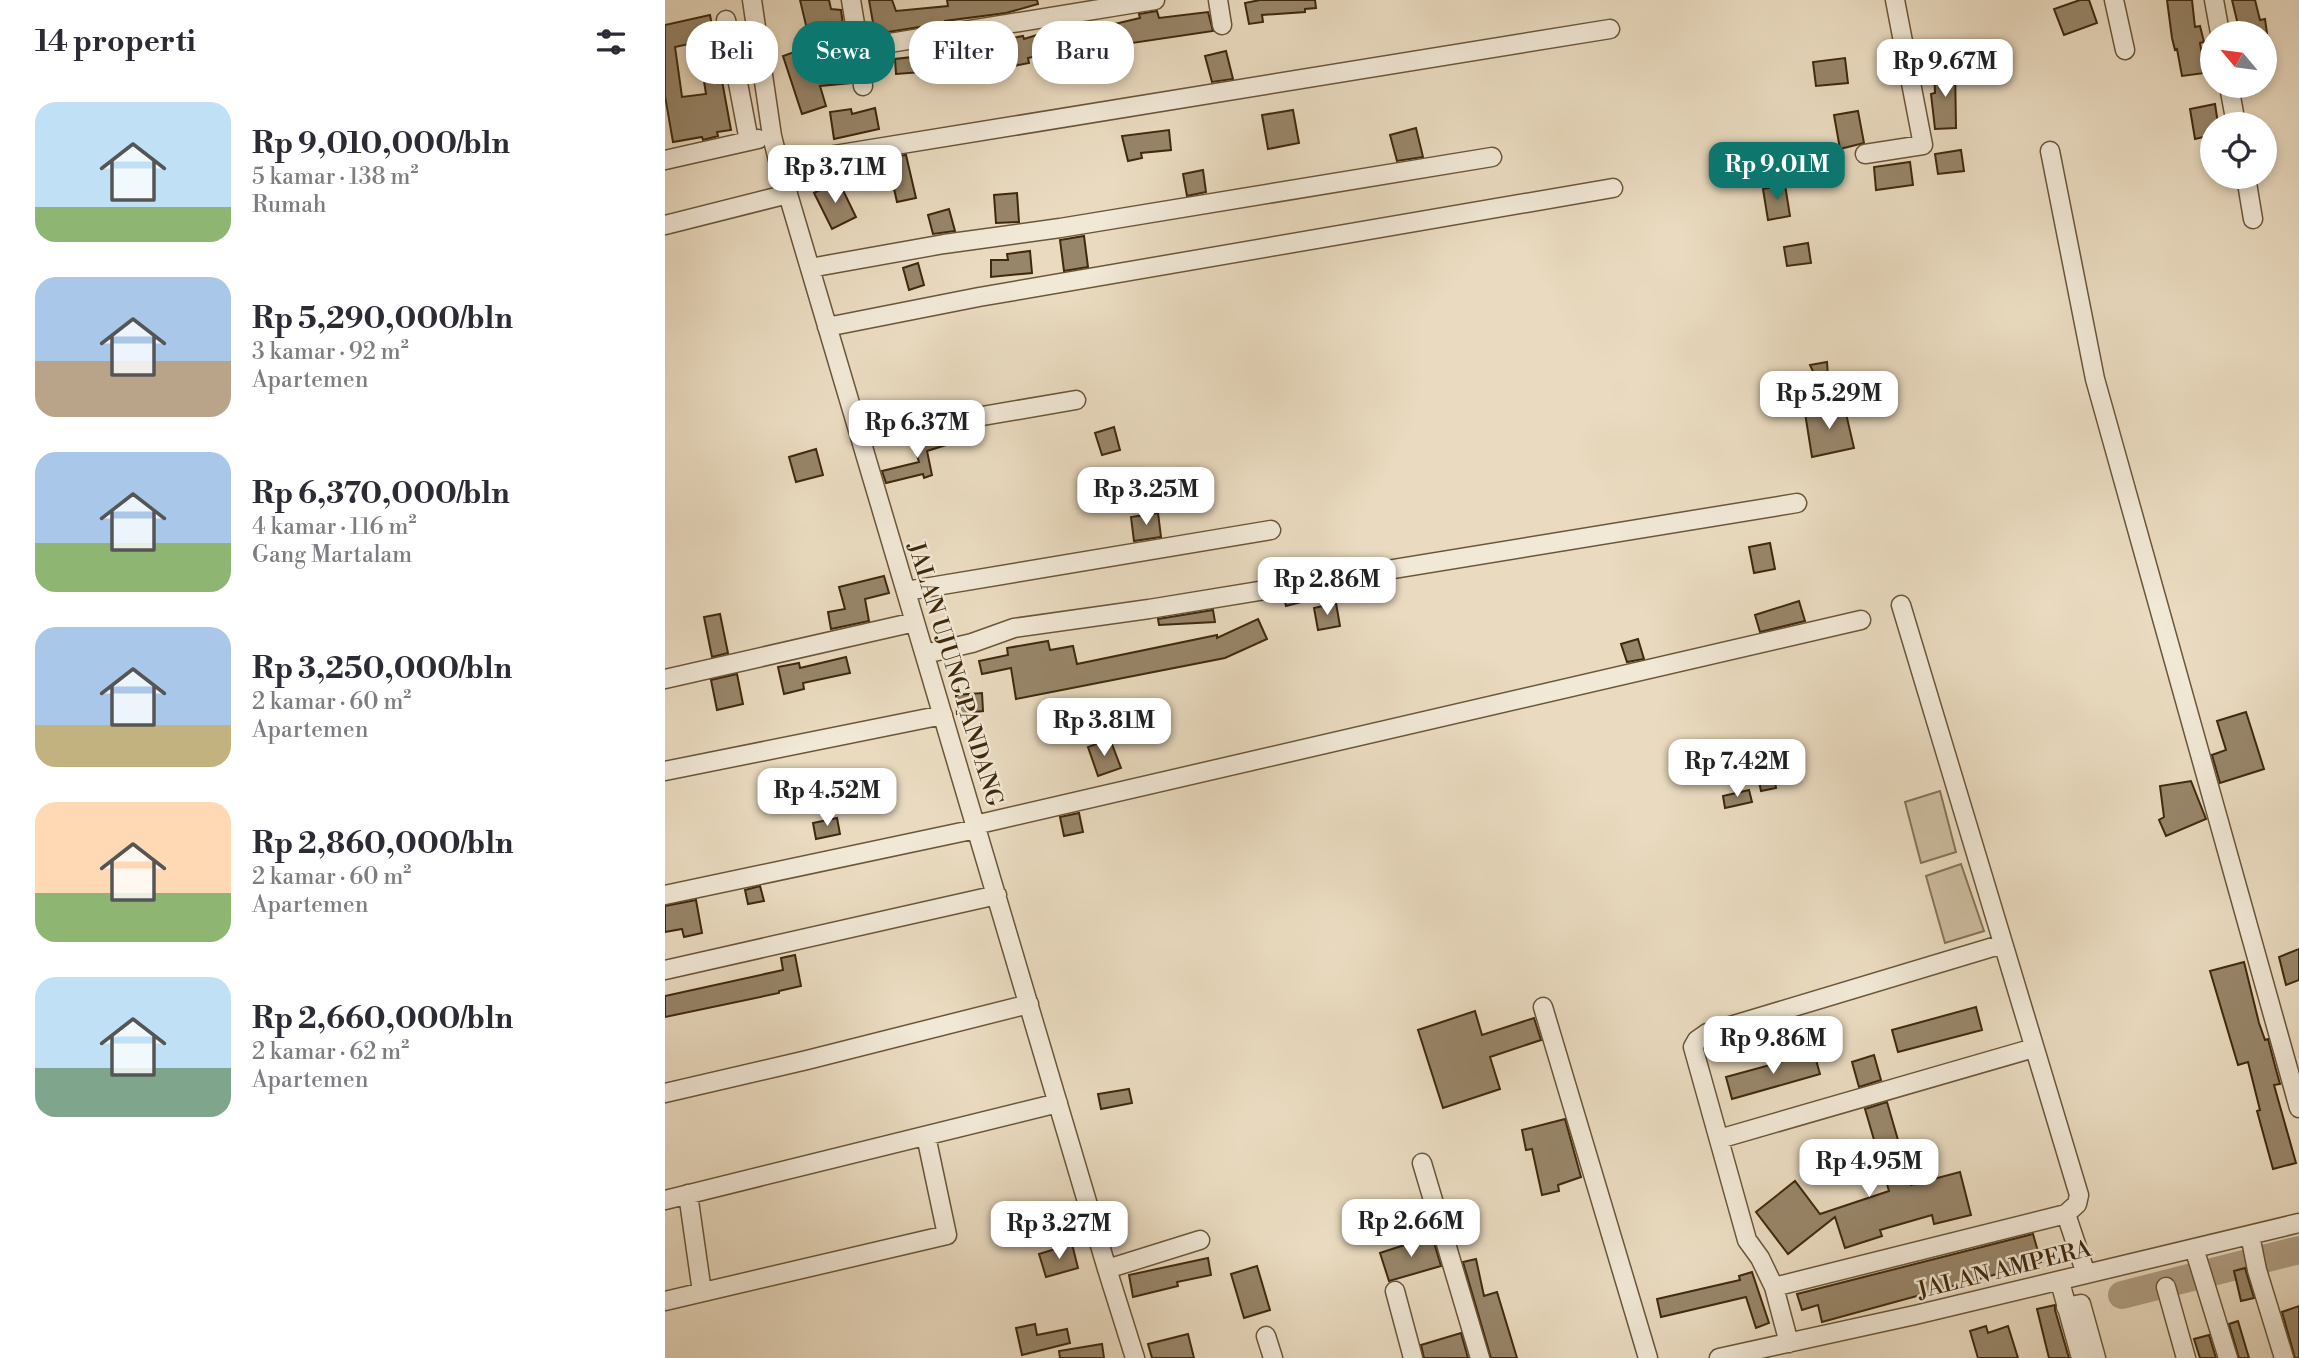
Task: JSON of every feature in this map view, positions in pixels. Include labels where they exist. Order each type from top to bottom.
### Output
[{"type":"street","name":"JALAN UJUNG PANDANG","points":[[752,0],[772,136],[779,164],[1135,1358]]},
{"type":"street","points":[[851,0],[854,21]]},
{"type":"street","points":[[895,42],[1155,0]]},
{"type":"street","points":[[1218,0],[1222,25]]},
{"type":"street","points":[[1865,154],[1923,145],[1895,0]]},
{"type":"street","points":[[2114,0],[2125,50]]},
{"type":"street","points":[[2214,0],[2218,21]]},
{"type":"street","points":[[726,20],[749,141]]},
{"type":"street","points":[[779,164],[1610,29]]},
{"type":"street","points":[[665,160],[772,136]]},
{"type":"street","points":[[2050,151],[2095,379],[2299,1108]]},
{"type":"street","points":[[810,268],[944,244],[1060,228],[1492,157]]},
{"type":"street","points":[[827,327],[1613,188]]},
{"type":"street","points":[[2248,189],[2253,219]]},
{"type":"street","points":[[665,225],[788,194]]},
{"type":"street","points":[[860,437],[1076,400]]},
{"type":"street","points":[[925,654],[972,643],[1014,628],[1149,609],[1797,503]]},
{"type":"street","points":[[906,591],[1271,530]]},
{"type":"street","points":[[1774,1287],[2066,1213],[2077,1205],[2079,1195],[1901,605]]},
{"type":"street","points":[[665,895],[976,827],[1861,620]]},
{"type":"street","points":[[665,679],[915,622]]},
{"type":"street","points":[[665,771],[943,715]]},
{"type":"street","points":[[665,970],[997,895]]},
{"type":"street","points":[[1789,1343],[1774,1287],[1748,1240],[1693,1047],[1697,1040],[1707,1033],[2003,944]]},
{"type":"street","points":[[665,1093],[1029,1004]]},
{"type":"street","points":[[1543,1007],[1648,1358]]},
{"type":"street","points":[[1719,1139],[2034,1048]]},
{"type":"street","points":[[665,1200],[1058,1103]]},
{"type":"street","points":[[665,1301],[947,1235],[926,1136]]},
{"type":"street","points":[[1422,1163],[1480,1358]]},
{"type":"street","points":[[688,1194],[702,1292]]},
{"type":"street","points":[[2066,1213],[2086,1274]]},
{"type":"street","name":"JALAN AMPERA","points":[[1719,1358],[2086,1274],[2196,1254],[2299,1223]]},
{"type":"street","points":[[2251,1239],[2257,1270],[2284,1358]]},
{"type":"street","points":[[1107,1269],[1200,1240]]},
{"type":"street","points":[[2196,1254],[2228,1358]]},
{"type":"street","points":[[2060,1282],[2081,1358]]},
{"type":"street","points":[[2166,1287],[2187,1358]]},
{"type":"street","points":[[1395,1291],[1413,1358]]},
{"type":"street","points":[[2066,1307],[2081,1304],[2097,1358]]},
{"type":"street","points":[[1266,1336],[1273,1358]]},
{"type":"shaded area","points":[[1940,791],[1956,852],[1921,863],[1905,802]]},
{"type":"shaded area","points":[[1961,864],[1984,931],[1945,943],[1926,876]]},
{"type":"building","points":[[800,0],[829,0],[831,9],[841,10],[843,21],[805,21]]},
{"type":"building","points":[[869,0],[892,0],[896,11],[948,6],[947,0],[1037,0],[1038,4],[1006,13],[945,21],[909,21],[909,29],[895,31],[895,21],[873,21]]},
{"type":"building","points":[[1260,0],[1315,0],[1316,8],[1305,9],[1305,12],[1262,15],[1263,22],[1249,24],[1245,3]]},
{"type":"building","points":[[2080,0],[2089,0],[2097,23],[2064,35],[2054,9]]},
{"type":"building","points":[[2167,0],[2192,0],[2195,27],[2200,26],[2200,74],[2182,76],[2172,38]]},
{"type":"building","points":[[2232,0],[2255,0],[2260,20],[2265,21],[2237,21]]},
{"type":"building","points":[[1157,11],[1159,18],[1208,12],[1213,31],[1134,43],[1134,21],[1127,21],[1140,18],[1139,14]]},
{"type":"building","points":[[710,15],[711,21],[686,21],[686,45],[675,47],[682,97],[706,94],[704,84],[723,84],[731,130],[717,132],[718,136],[703,140],[702,137],[673,142],[665,96],[665,25]]},
{"type":"building","points":[[1023,36],[1024,39],[1032,36],[1032,57],[1028,58],[1029,63],[1018,65],[1018,37]]},
{"type":"building","points":[[1226,51],[1233,79],[1212,82],[1205,56]]},
{"type":"building","points":[[792,53],[792,83],[783,56]]},
{"type":"building","points":[[909,57],[909,73],[896,74],[895,59]]},
{"type":"building","points":[[1845,58],[1848,83],[1816,86],[1813,62]]},
{"type":"building","points":[[1955,67],[1956,128],[1935,129],[1931,94],[1935,93],[1934,69]]},
{"type":"building","points":[[792,84],[841,84],[820,86],[826,106],[802,114]]},
{"type":"building","points":[[2215,104],[2216,112],[2200,112],[2200,138],[2195,139],[2190,109]]},
{"type":"building","points":[[875,108],[879,129],[834,139],[830,112],[851,109],[852,114]]},
{"type":"building","points":[[1293,110],[1299,143],[1268,149],[1262,115]]},
{"type":"building","points":[[1858,111],[1864,143],[1840,149],[1834,115]]},
{"type":"building","points":[[1416,128],[1423,157],[1397,161],[1390,135]]},
{"type":"building","points":[[1169,130],[1171,150],[1141,153],[1142,158],[1128,161],[1122,136]]},
{"type":"building","points":[[1961,150],[1964,171],[1938,174],[1935,154]]},
{"type":"building","points":[[906,155],[916,198],[897,202],[887,158]]},
{"type":"building","points":[[1910,162],[1913,185],[1876,190],[1874,167]]},
{"type":"building","points":[[1203,170],[1206,192],[1187,196],[1183,174]]},
{"type":"building","points":[[838,180],[856,217],[832,229],[814,193]]},
{"type":"building","points":[[1785,185],[1790,216],[1768,220],[1763,189]]},
{"type":"building","points":[[1017,193],[1019,222],[996,223],[994,195]]},
{"type":"building","points":[[949,209],[955,231],[933,234],[928,215]]},
{"type":"building","points":[[1084,236],[1088,267],[1064,271],[1060,240]]},
{"type":"building","points":[[1808,243],[1811,263],[1787,266],[1784,247]]},
{"type":"building","points":[[1030,251],[1032,273],[991,277],[991,260],[1008,260],[1007,254]]},
{"type":"building","points":[[918,263],[924,285],[909,290],[903,268]]},
{"type":"building","points":[[1827,362],[1828,377],[1816,378],[1810,365]]},
{"type":"building","points":[[1844,405],[1854,448],[1812,457],[1805,413]]},
{"type":"building","points":[[1114,427],[1120,450],[1102,455],[1095,433]]},
{"type":"building","points":[[943,434],[946,445],[927,451],[932,475],[924,478],[923,474],[886,483],[882,471],[919,462],[912,440]]},
{"type":"building","points":[[816,449],[823,475],[796,482],[789,457]]},
{"type":"building","points":[[1158,513],[1161,537],[1134,541],[1131,517]]},
{"type":"building","points":[[1770,543],[1775,569],[1754,573],[1749,547]]},
{"type":"building","points":[[884,576],[889,593],[865,599],[869,621],[831,629],[828,612],[845,609],[839,587]]},
{"type":"building","points":[[1308,595],[1309,600],[1286,606],[1284,598]]},
{"type":"building","points":[[1799,601],[1805,621],[1760,632],[1755,615]]},
{"type":"building","points":[[1336,603],[1340,626],[1318,630],[1314,608]]},
{"type":"building","points":[[1213,610],[1215,622],[1159,625],[1158,619]]},
{"type":"building","points":[[720,614],[728,653],[712,657],[704,617]]},
{"type":"building","points":[[1258,619],[1267,639],[1225,658],[1016,699],[1011,668],[982,674],[979,661],[1008,655],[1007,648],[1048,641],[1050,650],[1073,646],[1077,664],[1217,635],[1217,638]]},
{"type":"building","points":[[1638,639],[1644,659],[1627,662],[1621,644]]},
{"type":"building","points":[[846,657],[850,673],[803,683],[804,689],[784,694],[778,667],[799,663],[800,668]]},
{"type":"building","points":[[737,674],[743,704],[717,710],[711,680]]},
{"type":"building","points":[[982,693],[983,711],[957,714],[956,695]]},
{"type":"building","points":[[2246,712],[2264,769],[2220,783],[2212,755],[2226,750],[2217,721]]},
{"type":"building","points":[[1110,739],[1121,768],[1098,776],[1088,747]]},
{"type":"building","points":[[1774,774],[1776,788],[1761,791],[1758,777]]},
{"type":"building","points":[[2191,781],[2206,819],[2166,836],[2159,820],[2164,817],[2160,786]]},
{"type":"building","points":[[1749,790],[1752,802],[1725,808],[1723,796]]},
{"type":"building","points":[[1079,813],[1083,832],[1064,836],[1060,817]]},
{"type":"building","points":[[837,818],[840,834],[816,839],[813,823]]},
{"type":"building","points":[[760,886],[764,901],[748,904],[745,890]]},
{"type":"building","points":[[696,900],[702,933],[684,937],[682,929],[665,932],[665,906]]},
{"type":"building","points":[[2299,949],[2299,980],[2286,985],[2279,957]]},
{"type":"building","points":[[795,955],[801,986],[665,1017],[665,996],[783,970],[781,958]]},
{"type":"building","points":[[2244,962],[2259,1023],[2265,1040],[2268,1039],[2280,1084],[2274,1085],[2296,1163],[2273,1169],[2257,1111],[2260,1110],[2248,1062],[2238,1065],[2210,971]]},
{"type":"building","points":[[1976,1007],[1982,1030],[1898,1052],[1892,1030]]},
{"type":"building","points":[[1475,1011],[1482,1035],[1534,1018],[1541,1040],[1490,1057],[1500,1089],[1443,1108],[1418,1030]]},
{"type":"building","points":[[1814,1053],[1820,1074],[1732,1099],[1726,1077]]},
{"type":"building","points":[[1874,1055],[1881,1080],[1859,1087],[1852,1062]]},
{"type":"building","points":[[1129,1089],[1132,1103],[1101,1109],[1098,1094]]},
{"type":"building","points":[[1887,1102],[1911,1185],[1960,1172],[1971,1215],[1934,1224],[1932,1215],[1880,1230],[1882,1236],[1845,1248],[1835,1217],[1788,1254],[1756,1212],[1795,1181],[1820,1214],[1889,1191],[1865,1109]]},
{"type":"building","points":[[1565,1119],[1581,1177],[1558,1185],[1559,1191],[1542,1195],[1532,1149],[1526,1150],[1522,1130]]},
{"type":"building","points":[[2033,1234],[2041,1262],[1822,1322],[1818,1305],[1802,1310],[1797,1294]]},
{"type":"building","points":[[1432,1236],[1441,1266],[1389,1281],[1380,1253]]},
{"type":"building","points":[[1072,1244],[1078,1268],[1046,1277],[1039,1254]]},
{"type":"building","points":[[1208,1258],[1211,1275],[1177,1282],[1178,1286],[1133,1297],[1129,1275]]},
{"type":"building","points":[[1476,1259],[1484,1296],[1497,1292],[1517,1358],[1491,1358],[1463,1262]]},
{"type":"building","points":[[1257,1266],[1270,1310],[1244,1318],[1231,1274]]},
{"type":"building","points":[[2245,1268],[2254,1298],[2241,1301],[2234,1271]]},
{"type":"building","points":[[1752,1272],[1769,1323],[1756,1328],[1746,1297],[1661,1317],[1657,1299],[1740,1280],[1739,1276]]},
{"type":"building","points":[[2055,1305],[2069,1358],[2049,1358],[2037,1309]]},
{"type":"building","points":[[2299,1306],[2299,1358],[2295,1358],[2282,1312]]},
{"type":"building","points":[[2238,1321],[2249,1358],[2239,1358],[2229,1324]]},
{"type":"building","points":[[1035,1324],[1037,1335],[1067,1329],[1070,1343],[1022,1355],[1016,1328]]},
{"type":"building","points":[[1986,1326],[1988,1333],[2008,1326],[2018,1358],[1978,1358],[1970,1331]]},
{"type":"building","points":[[1461,1333],[1468,1358],[1424,1358],[1421,1345]]},
{"type":"building","points":[[1188,1334],[1194,1358],[1152,1358],[1148,1344]]},
{"type":"building","points":[[2209,1335],[2216,1358],[2200,1358],[2194,1339]]},
{"type":"building","points":[[1102,1344],[1104,1358],[1060,1358],[1059,1351]]},
{"type":"waterway","points":[[2122,1295],[2299,1250]]}]
